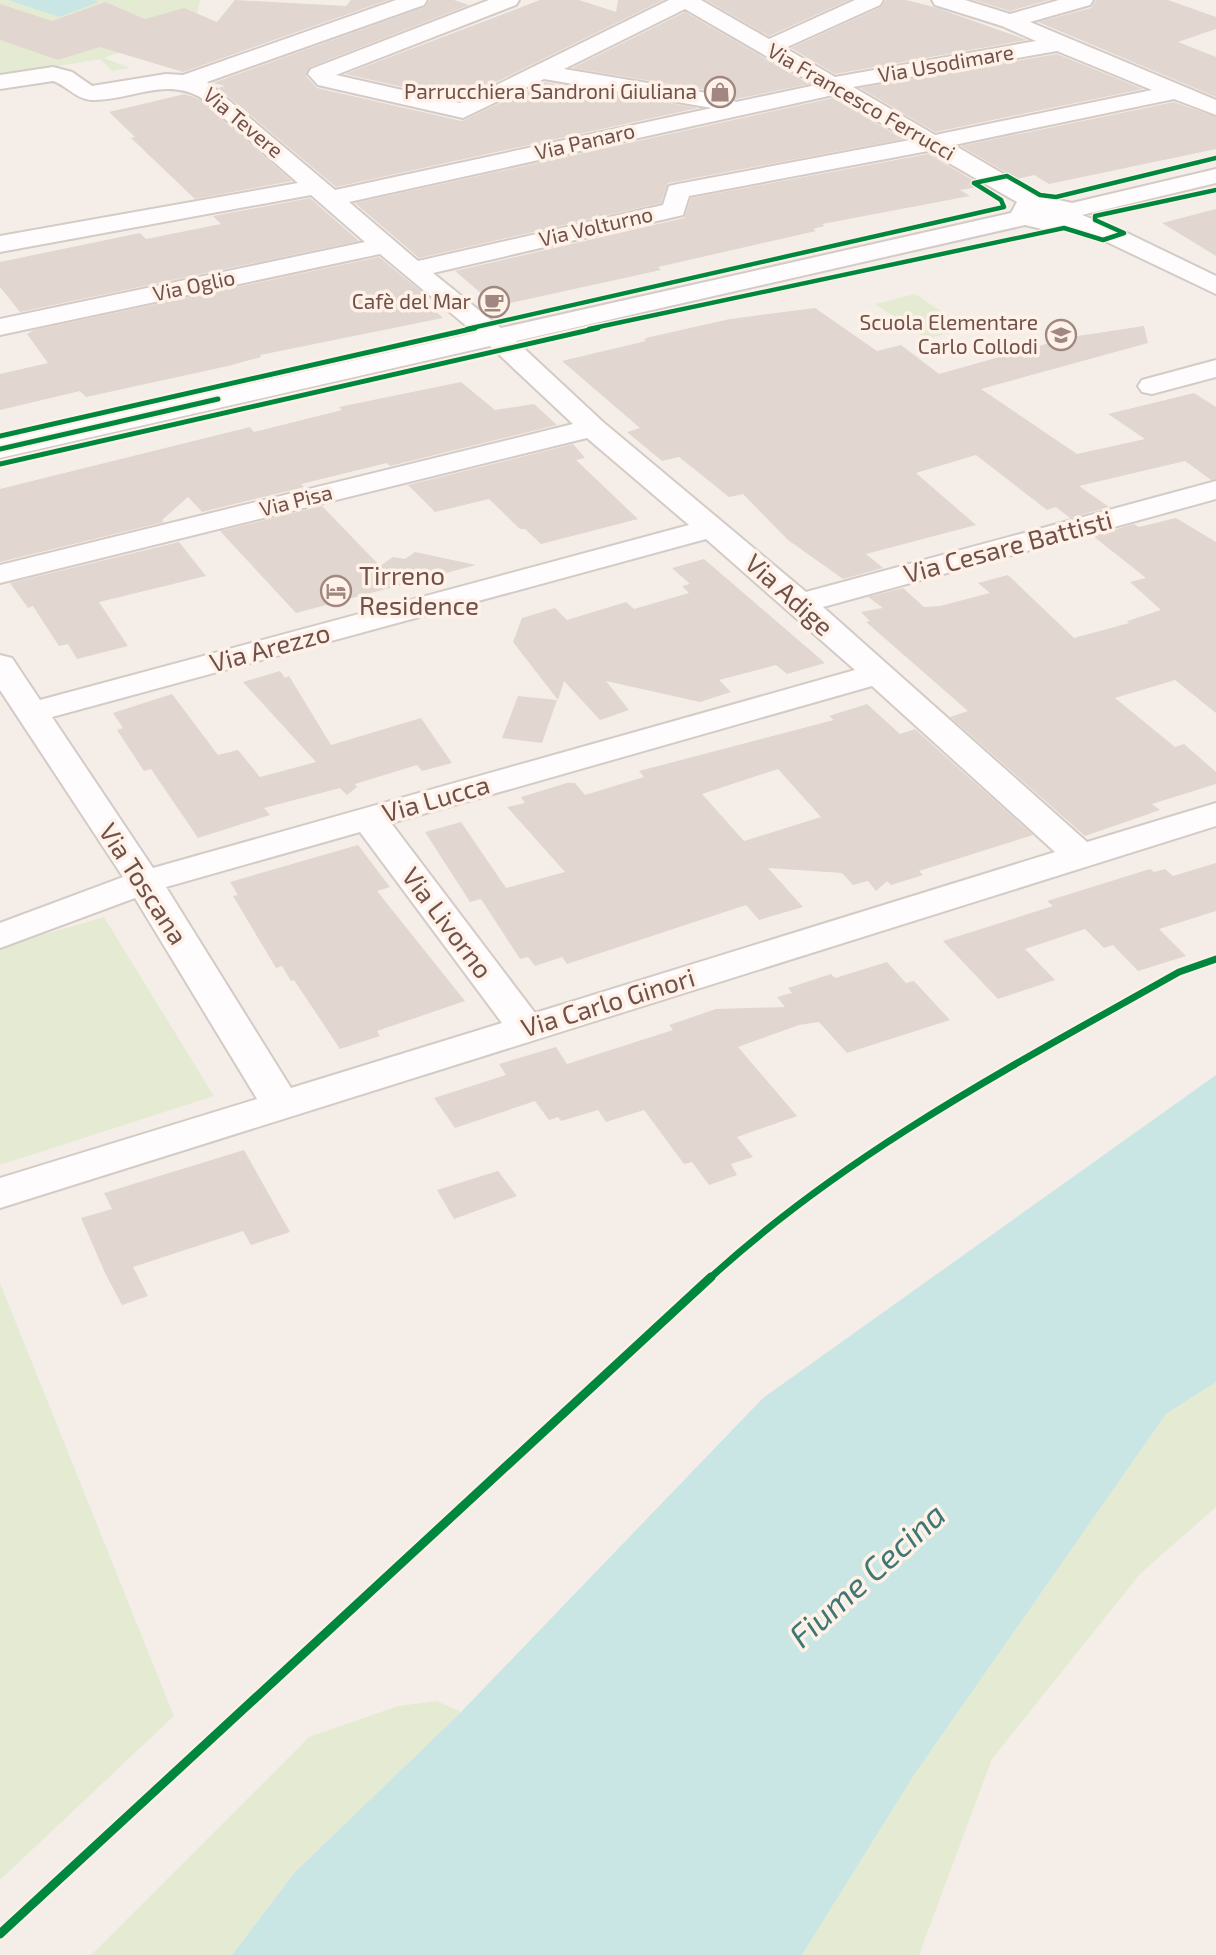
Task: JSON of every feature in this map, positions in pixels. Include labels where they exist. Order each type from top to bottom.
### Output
[{"type":"street","points":[[189,81],[416,0]]},
{"type":"street","points":[[509,0],[319,74],[326,80],[463,111],[478,107],[541,72],[686,0]]},
{"type":"street","name":"Via Francesco Ferrucci","points":[[686,0],[930,142],[1031,210]]},
{"type":"street","points":[[768,48],[872,0]]},
{"type":"street","points":[[1010,21],[1082,0]]},
{"type":"street","points":[[957,1],[1216,108]]},
{"type":"street","name":"Via Usodimare","points":[[835,85],[1059,44]]},
{"type":"street","points":[[541,72],[746,106]]},
{"type":"street","name":"Via Tevere","points":[[0,82],[59,75],[71,80],[78,89],[95,93],[168,80],[189,81],[208,92],[413,270],[495,336]]},
{"type":"street","name":"Via Panaro","points":[[325,192],[746,106],[835,85]]},
{"type":"street","points":[[930,142],[1179,91]]},
{"type":"street","name":"Via Volturno","points":[[413,270],[674,210],[678,191],[930,142]]},
{"type":"street","points":[[1067,214],[1216,176]]},
{"type":"street","name":"Via Tevere","points":[[0,244],[139,218],[173,216],[325,192]]},
{"type":"street","points":[[0,449],[1058,205],[1067,214],[1216,286]]},
{"type":"street","name":"Via Oglio","points":[[0,327],[387,245]]},
{"type":"street","name":"Via Adige","points":[[495,336],[593,428],[800,603],[1082,856]]},
{"type":"street","points":[[1153,386],[1216,368]]},
{"type":"street","name":"Via Pisa","points":[[0,574],[593,428]]},
{"type":"street","name":"Via Cesare Battisti","points":[[800,603],[1210,498]]},
{"type":"street","name":"Via Arezzo","points":[[30,713],[713,528]]},
{"type":"street","name":"Via Toscana","points":[[0,665],[144,882],[282,1106]]},
{"type":"street","name":"Via Lucca","points":[[0,936],[144,882],[877,674]]},
{"type":"street","name":"Via Carlo Ginori","points":[[0,1193],[1216,814]]},
{"type":"street","name":"Via Livorno","points":[[369,819],[526,1028]]},
{"type":"green space","points":[[0,0],[200,0],[184,71],[128,49],[104,58],[130,68],[112,71],[100,59],[0,76]]},
{"type":"green space","points":[[915,294],[967,328],[927,339],[875,304]]},
{"type":"green space","points":[[104,917],[214,1096],[0,1165],[0,947]]},
{"type":"green space","points":[[0,1283],[174,1716],[0,1880]]},
{"type":"green space","points":[[1216,1382],[1216,1507],[1140,1574],[992,1759],[919,1955],[802,1955],[914,1775],[1166,1414]]},
{"type":"green space","points":[[437,1701],[461,1712],[294,1873],[232,1955],[91,1955],[309,1737],[398,1706]]},
{"type":"water","points":[[8,0],[94,0],[99,2],[59,17]]},
{"type":"water","name":"Fiume Cecina","points":[[1216,1075],[1216,1382],[1166,1414],[914,1775],[802,1955],[232,1955],[294,1873],[461,1712],[763,1398]]},
{"type":"building","points":[[235,0],[346,6],[351,0],[388,0],[183,72],[100,47],[58,60],[0,40],[0,4],[52,21],[105,2],[145,19],[184,8],[217,22]]},
{"type":"building","points":[[430,0],[454,0],[469,5],[310,67],[306,76],[317,88],[462,121],[544,82],[698,108],[336,187],[218,88],[225,86],[213,83],[425,7]]},
{"type":"building","points":[[540,0],[579,0],[616,12],[618,0],[663,0],[460,100],[345,74]]},
{"type":"building","points":[[706,0],[849,0],[769,36]]},
{"type":"building","points":[[886,0],[906,0],[934,7],[1027,40],[835,74],[791,48],[881,7]]},
{"type":"building","points":[[974,0],[1049,0],[1010,11]]},
{"type":"building","points":[[1096,0],[1168,0],[1216,17],[1216,29],[1178,42],[1216,57],[1216,97],[1038,22],[1091,8]]},
{"type":"building","points":[[685,12],[809,84],[736,99],[725,93],[572,68]]},
{"type":"building","points":[[1057,54],[1143,89],[935,132],[860,88]]},
{"type":"building","points":[[185,94],[199,99],[292,181],[195,199],[131,138],[135,137],[109,112]]},
{"type":"building","points":[[833,98],[903,139],[668,183],[661,203],[419,258],[355,203]]},
{"type":"building","points":[[1174,102],[1216,117],[1216,149],[1049,184],[1034,175],[1017,179],[961,146]]},
{"type":"building","points":[[928,154],[983,186],[960,190],[970,196],[822,224],[825,226],[813,229],[816,231],[658,267],[661,270],[496,306],[455,271],[684,218],[691,198]]},
{"type":"building","points":[[310,198],[359,241],[20,312],[0,287],[0,262],[140,233],[146,239],[221,224],[213,216]]},
{"type":"building","points":[[1216,209],[1216,256],[1162,223]]},
{"type":"building","points":[[379,257],[427,296],[423,300],[443,318],[260,355],[261,357],[228,366],[86,397],[80,391],[0,410],[0,374],[48,363],[27,334],[34,330]]},
{"type":"building","points":[[815,308],[877,351],[901,345],[939,374],[1071,337],[1144,326],[1148,343],[981,389],[1077,454],[1145,439],[1108,414],[1194,393],[1216,407],[1216,479],[1211,480],[1185,461],[1079,486],[1109,507],[1070,518],[1056,507],[1047,510],[976,455],[916,473],[976,525],[866,554],[883,568],[843,579],[788,540],[743,494],[729,497],[679,457],[662,461],[627,432],[640,428],[562,361],[730,319]]},
{"type":"building","points":[[461,382],[495,410],[534,404],[557,425],[390,466],[387,463],[301,484],[304,487],[202,512],[188,497],[162,520],[164,522],[0,562],[0,489],[250,427],[254,432],[342,410],[339,407]]},
{"type":"building","points":[[573,444],[585,458],[576,460],[638,519],[541,544],[525,529],[520,529],[489,499],[435,512],[408,485]]},
{"type":"building","points":[[322,506],[380,566],[393,557],[405,559],[415,552],[476,565],[296,613],[220,531]]},
{"type":"building","points":[[1176,518],[1216,542],[1216,713],[1175,680],[1115,698],[1175,747],[1184,744],[1216,772],[1216,784],[1152,804],[1160,810],[1085,836],[950,717],[968,711],[866,622],[870,621],[861,612],[883,608],[868,597],[903,588],[924,607],[940,606],[990,593],[978,583],[1008,575],[1074,638],[1129,623],[1127,621],[1161,610],[1130,582],[1146,578],[1093,536],[1134,524],[1139,527]]},
{"type":"building","points":[[179,542],[206,576],[99,602],[128,646],[77,659],[68,644],[59,646],[33,606],[28,608],[10,583]]},
{"type":"building","points":[[704,559],[825,663],[787,674],[776,665],[719,680],[731,692],[700,702],[606,681],[629,710],[600,720],[564,681],[558,700],[513,642],[522,618],[555,608],[567,620],[626,602],[634,609],[689,593],[682,586],[690,584],[672,568]]},
{"type":"building","points":[[280,671],[285,678],[289,676],[331,745],[421,718],[452,763],[422,771],[417,765],[355,784],[357,787],[347,795],[340,788],[264,808],[270,815],[198,838],[151,769],[144,771],[117,730],[123,728],[113,713],[172,694],[218,755],[238,750],[260,777],[316,762],[243,682]]},
{"type":"building","points":[[518,696],[557,700],[542,743],[502,738]]},
{"type":"building","points":[[867,704],[900,734],[915,729],[1033,835],[919,871],[923,875],[891,885],[887,881],[876,891],[868,881],[853,885],[842,873],[768,868],[803,907],[759,920],[746,905],[567,964],[562,957],[535,966],[528,957],[520,959],[481,899],[470,902],[425,832],[461,822],[506,888],[565,872],[507,807],[525,803],[521,797],[567,783],[575,783],[585,795],[644,777],[639,771],[834,720],[829,716]],"holes":[[[778,769],[821,817],[744,841],[702,794]]]},
{"type":"building","points":[[358,845],[390,887],[377,891],[465,1001],[377,1031],[380,1036],[340,1049],[294,980],[291,981],[282,966],[276,968],[233,896],[238,895],[230,882]]},
{"type":"building","points":[[1216,863],[1216,911],[1159,929],[1186,956],[1138,971],[1113,945],[1104,948],[1085,929],[1025,949],[1055,980],[998,999],[943,941],[1053,906],[1047,901],[1150,869],[1154,872],[1165,869],[1173,876]]},
{"type":"building","points":[[887,962],[906,983],[914,981],[950,1020],[847,1053],[819,1022],[799,1025],[738,1047],[797,1116],[737,1137],[753,1157],[731,1164],[737,1175],[709,1185],[692,1162],[684,1164],[644,1110],[606,1122],[598,1110],[561,1121],[558,1117],[549,1120],[535,1101],[455,1128],[434,1098],[506,1075],[499,1064],[556,1047],[567,1064],[673,1030],[669,1025],[716,1009],[785,1007],[777,997],[792,993],[788,988],[831,974],[835,978]]},
{"type":"building","points":[[244,1150],[290,1232],[251,1245],[243,1231],[133,1267],[148,1296],[122,1305],[81,1218],[112,1209],[104,1193]]},
{"type":"building","points":[[498,1171],[517,1196],[454,1219],[437,1190]]},
{"type":"cycle path","points":[[0,436],[1004,207],[1001,200],[974,183],[1007,176],[1040,195],[1056,197],[1216,158]]},
{"type":"cycle path","points":[[0,464],[507,347],[1064,228],[1103,240],[1124,233],[1095,220],[1095,216],[1216,190]]},
{"type":"cycle path","points":[[0,449],[218,399]]},
{"type":"cycle path","points":[[0,1934],[753,1239],[917,1121],[1179,972],[1216,959]]},
{"type":"place","name":"Parrucchiera Sandroni Giuliana","points":[[720,92]]},
{"type":"place","name":"Cafè del Mar","points":[[494,302]]},
{"type":"place","name":"Scuola Elementare Carlo Collodi","points":[[1061,335]]},
{"type":"place","name":"Tirreno Residence","points":[[336,591]]}]
